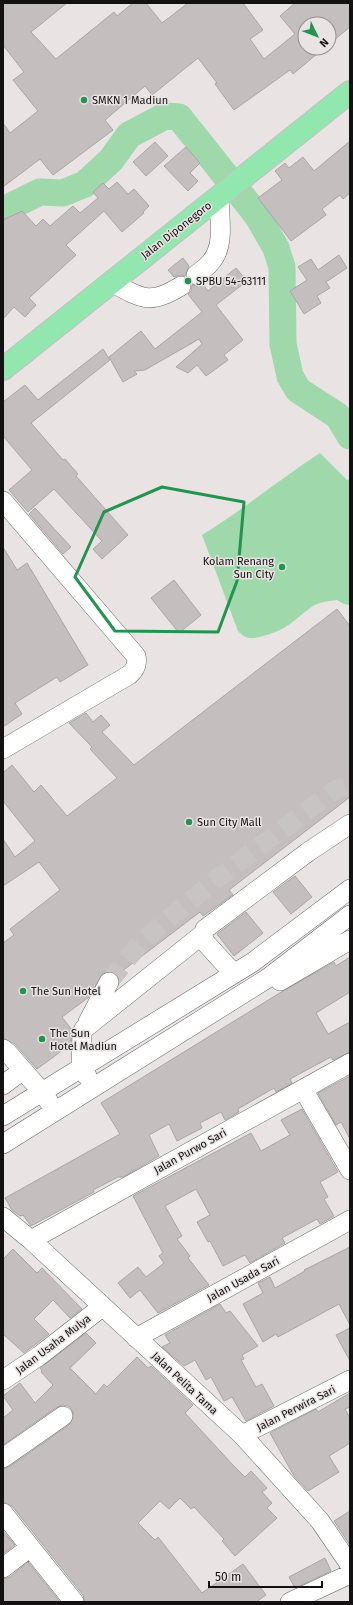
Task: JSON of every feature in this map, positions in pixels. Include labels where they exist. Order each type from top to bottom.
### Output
[{"type":"main road","name":"Jalan Diponegoro","points":[[3,368],[350,92]]},
{"type":"street","points":[[111,282],[137,296],[153,299],[167,295],[188,281],[211,262],[217,252],[220,239],[219,196]]},
{"type":"street","points":[[3,501],[136,656],[137,660],[134,671],[129,675],[3,749]]},
{"type":"street","points":[[84,1029],[203,934],[205,929],[211,924],[308,852],[350,824]]},
{"type":"street","points":[[3,1116],[253,962],[350,889]]},
{"type":"street","points":[[3,1144],[268,978],[350,915]]},
{"type":"street","points":[[203,934],[204,941],[234,974]]},
{"type":"street","points":[[253,962],[268,978],[279,982],[350,940]]},
{"type":"street","points":[[94,1087],[81,1068],[82,1033],[109,982]]},
{"type":"street","points":[[3,1049],[8,1052],[24,1070],[42,1092],[55,1112]]},
{"type":"street","name":"Jalan Purwo Sari","points":[[30,1240],[350,1063]]},
{"type":"street","points":[[3,1085],[24,1070]]},
{"type":"street","points":[[303,1089],[350,1170]]},
{"type":"street","name":"Jalan Pelita Tama","points":[[3,1217],[30,1240],[242,1435],[347,1553]]},
{"type":"street","name":"Jalan Usada Sari","points":[[136,1338],[350,1220]]},
{"type":"street","name":"Jalan Usaha Mulya","points":[[3,1380],[39,1356],[102,1307]]},
{"type":"street","name":"Jalan Perwira Sari","points":[[242,1435],[350,1380]]},
{"type":"street","points":[[3,1458],[63,1416]]},
{"type":"street","points":[[3,1513],[29,1548],[74,1602]]},
{"type":"street","points":[[3,1568],[29,1548]]},
{"type":"street","points":[[290,1602],[350,1574]]},
{"type":"highlighted area","points":[[162,487],[244,502],[237,581],[218,632],[115,631],[75,577],[104,512]]},
{"type":"shaded area","name":"Kolam Renang Sun City","points":[[320,453],[347,480],[350,479],[350,605],[344,604],[337,600],[318,604],[279,630],[259,637],[252,638],[244,636],[238,631],[202,535]]},
{"type":"building","name":"SMKN 1 Madiun","points":[[3,3],[67,3],[31,32],[56,59],[114,12],[117,16],[133,3],[146,3],[162,23],[188,3],[243,3],[263,30],[250,39],[264,59],[295,34],[280,16],[295,3],[350,3],[350,27],[337,38],[337,16],[297,16],[297,56],[314,56],[293,74],[290,70],[234,110],[215,84],[217,83],[198,58],[152,95],[145,86],[105,120],[113,130],[53,175],[40,159],[3,187],[3,123],[10,133],[38,111],[13,80],[24,72],[3,45]]},
{"type":"building","points":[[350,141],[350,193],[343,199],[340,195],[322,209],[326,215],[291,241],[258,198],[282,180],[275,171],[285,163],[289,168],[303,157],[314,171]]},
{"type":"building","points":[[155,142],[168,156],[146,176],[133,162]]},
{"type":"building","points":[[186,147],[200,163],[190,173],[198,181],[188,191],[164,166]]},
{"type":"building","points":[[117,182],[128,194],[134,189],[149,206],[143,212],[144,213],[122,232],[104,211],[66,245],[76,255],[29,298],[36,305],[25,317],[14,307],[3,319],[3,220],[22,211],[36,226],[43,219],[50,226],[73,206],[80,213],[98,198],[93,192],[103,183],[109,189]]},
{"type":"building","points":[[339,255],[347,268],[326,282],[330,288],[317,296],[321,303],[304,314],[290,291],[307,280],[298,267],[311,259],[318,270]]},
{"type":"building","points":[[183,258],[189,266],[185,276],[181,275],[174,277],[168,270]]},
{"type":"building","points":[[236,268],[247,281],[216,305],[243,340],[224,355],[228,360],[206,376],[197,365],[188,373],[176,367],[202,344],[199,339],[145,370],[134,371],[137,374],[123,382],[109,357],[141,331],[155,349],[202,312],[188,294],[191,291],[192,285],[197,286],[203,284],[208,291]]},
{"type":"building","points":[[103,349],[110,360],[31,423],[63,460],[65,459],[78,474],[76,476],[128,535],[102,559],[93,549],[102,541],[54,489],[28,512],[9,490],[32,470],[3,436],[3,402],[25,385],[38,400]]},
{"type":"building","points":[[35,508],[71,547],[63,554],[29,514]]},
{"type":"building","points":[[3,547],[17,570],[27,563],[88,665],[60,682],[57,677],[15,703],[22,714],[3,727]]},
{"type":"building","points":[[174,580],[201,615],[179,633],[151,598]]},
{"type":"building","name":"Sun City Mall","points":[[337,609],[350,626],[350,797],[229,890],[233,895],[203,916],[200,912],[117,975],[109,971],[103,973],[89,997],[62,1017],[72,1030],[71,1044],[37,1069],[15,1044],[3,1038],[3,943],[14,935],[10,929],[60,890],[39,862],[3,886],[3,839],[15,857],[35,841],[3,801],[3,773],[12,765],[34,792],[41,785],[67,816],[117,778],[90,749],[92,747],[69,723],[86,713],[93,722],[101,715],[110,725],[102,732],[134,765]]},
{"type":"building","points":[[295,876],[312,897],[291,914],[273,892]]},
{"type":"building","points":[[246,912],[263,933],[234,956],[217,934]]},
{"type":"building","points":[[350,957],[350,992],[316,1013],[328,1034],[350,1022],[350,1052],[333,1060],[331,1057],[290,1079],[292,1083],[276,1092],[274,1088],[238,1109],[239,1112],[225,1120],[221,1112],[200,1123],[202,1128],[177,1141],[169,1124],[149,1135],[159,1156],[123,1177],[118,1177],[93,1190],[94,1192],[31,1226],[23,1215],[20,1216],[12,1210],[5,1198],[120,1134],[101,1103],[283,991],[334,962],[336,966]]},
{"type":"building","points":[[350,1076],[350,1139],[341,1122],[336,1125],[318,1093]]},
{"type":"building","points":[[302,1109],[338,1172],[320,1182],[328,1197],[324,1199],[334,1216],[320,1224],[317,1219],[282,1238],[285,1243],[250,1263],[245,1255],[223,1266],[210,1241],[208,1242],[197,1222],[210,1215],[196,1189],[165,1206],[182,1236],[177,1239],[190,1256],[188,1258],[209,1285],[158,1313],[140,1290],[130,1298],[118,1283],[138,1267],[146,1277],[164,1263],[159,1256],[163,1253],[133,1196],[251,1133],[261,1151],[290,1135],[281,1120]]},
{"type":"building","points":[[350,1247],[350,1325],[339,1304],[278,1337],[276,1334],[263,1342],[243,1304],[263,1293],[258,1283],[270,1277],[275,1288],[305,1271],[304,1270]]},
{"type":"building","points":[[13,1249],[37,1273],[42,1268],[82,1309],[70,1318],[53,1300],[34,1319],[49,1334],[24,1353],[3,1334],[3,1259]]},
{"type":"building","points":[[220,1304],[226,1313],[230,1311],[258,1346],[242,1355],[244,1359],[241,1360],[256,1387],[262,1384],[274,1406],[246,1421],[232,1397],[224,1401],[211,1377],[206,1380],[195,1360],[184,1366],[162,1347],[170,1343],[165,1335]]},
{"type":"building","points":[[350,1328],[350,1361],[336,1335]]},
{"type":"building","points":[[86,1333],[96,1343],[70,1368],[96,1394],[104,1384],[107,1387],[137,1357],[148,1368],[151,1366],[193,1405],[185,1413],[232,1464],[245,1477],[251,1471],[267,1488],[262,1492],[272,1503],[267,1508],[277,1518],[235,1556],[222,1541],[224,1539],[194,1507],[191,1509],[180,1498],[169,1509],[160,1501],[138,1523],[155,1540],[158,1537],[202,1593],[243,1564],[266,1595],[256,1602],[85,1602],[83,1595],[12,1506],[3,1502],[3,1469],[9,1467],[69,1425],[74,1415],[68,1406],[62,1405],[57,1407],[3,1445],[3,1418],[13,1410],[3,1396],[20,1383],[35,1403],[53,1385],[41,1372],[42,1371],[40,1368]]},
{"type":"building","points":[[350,1393],[350,1407],[345,1409],[350,1418],[350,1443],[329,1456],[339,1472],[308,1491],[294,1476],[270,1433],[316,1409],[318,1412]]},
{"type":"building","points":[[350,1511],[350,1545],[334,1521]]},
{"type":"building","points":[[3,1531],[15,1545],[3,1554]]},
{"type":"building","points":[[325,1558],[331,1571],[295,1588],[289,1577]]},
{"type":"building","points":[[28,1562],[60,1602],[3,1602],[3,1579],[10,1577]]},
{"type":"waterway","points":[[3,210],[40,192],[63,193],[85,184],[111,160],[129,135],[165,116],[179,117],[257,215],[276,248],[282,267],[283,344],[290,376],[298,390],[338,416],[350,436]]},
{"type":"tunnel","points":[[109,982],[141,942],[214,881],[336,789],[350,785]]},
{"type":"place","name":"SMKN 1 Madiun","points":[[84,100]]},
{"type":"place","name":"SPBU 54-63111","points":[[188,281]]},
{"type":"place","name":"Kolam Renang Sun City","points":[[282,567]]},
{"type":"place","name":"Sun City Mall","points":[[189,822]]},
{"type":"place","name":"The Sun Hotel","points":[[23,991]]},
{"type":"place","name":"The Sun Hotel Madiun","points":[[42,1039]]}]
